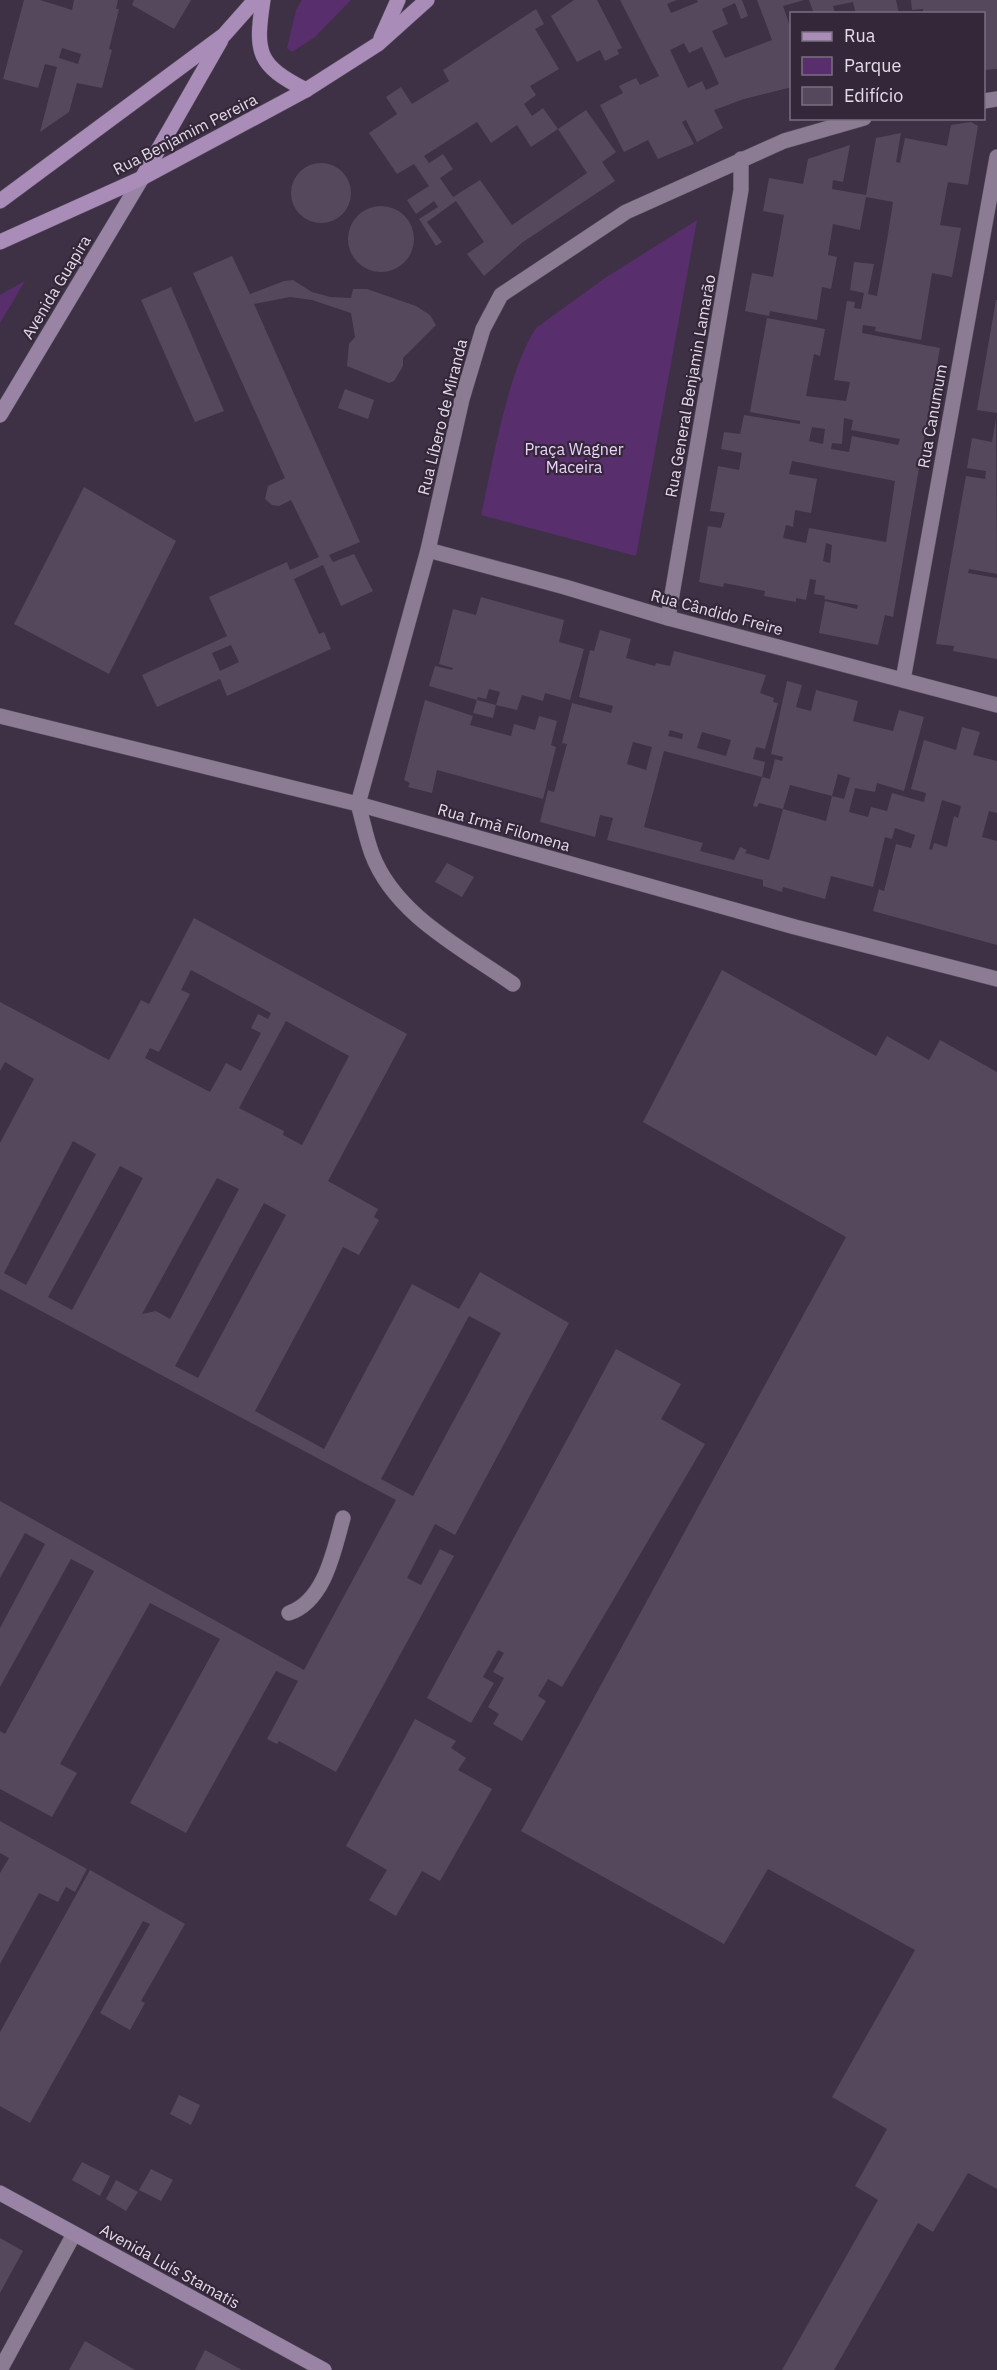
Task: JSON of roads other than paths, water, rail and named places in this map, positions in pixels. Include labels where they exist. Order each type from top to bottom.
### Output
[{"type":"main road","points":[[0,201],[224,34],[255,0]]},
{"type":"main road","points":[[263,0],[259,27],[265,60],[272,70],[306,90]]},
{"type":"main road","points":[[378,44],[398,0]]},
{"type":"main road","name":"Rua Benjamim Pereira","points":[[0,242],[142,178],[306,90],[378,44],[427,0]]},
{"type":"main road","points":[[142,178],[224,34]]},
{"type":"main road","name":"Avenida Guapira","points":[[0,415],[142,178]]},
{"type":"main road","name":"Avenida Luís Stamatis","points":[[0,2193],[324,2370]]},
{"type":"street","name":"Rua Líbero de Miranda","points":[[358,804],[428,550],[462,399],[483,328],[501,295],[626,212],[784,141],[857,120]]},
{"type":"street","name":"Rua Canumum","points":[[903,680],[997,158]]},
{"type":"street","name":"Rua General Benjamin Lamarão","points":[[668,618],[741,190],[741,159]]},
{"type":"street","name":"Rua Cândido Freire","points":[[428,550],[565,586],[668,618],[997,705]]},
{"type":"street","name":"Rua Irmã Filomena","points":[[0,716],[358,804],[795,927],[997,979]]},
{"type":"street","points":[[358,804],[372,855],[392,888],[412,912],[513,984]]},
{"type":"street","points":[[289,1613],[306,1605],[316,1591],[332,1557],[343,1518]]},
{"type":"street","points":[[0,2370],[74,2234]]},
{"type":"park label","name":"Praça Wagner Maceira","points":[[574,458]]}]
